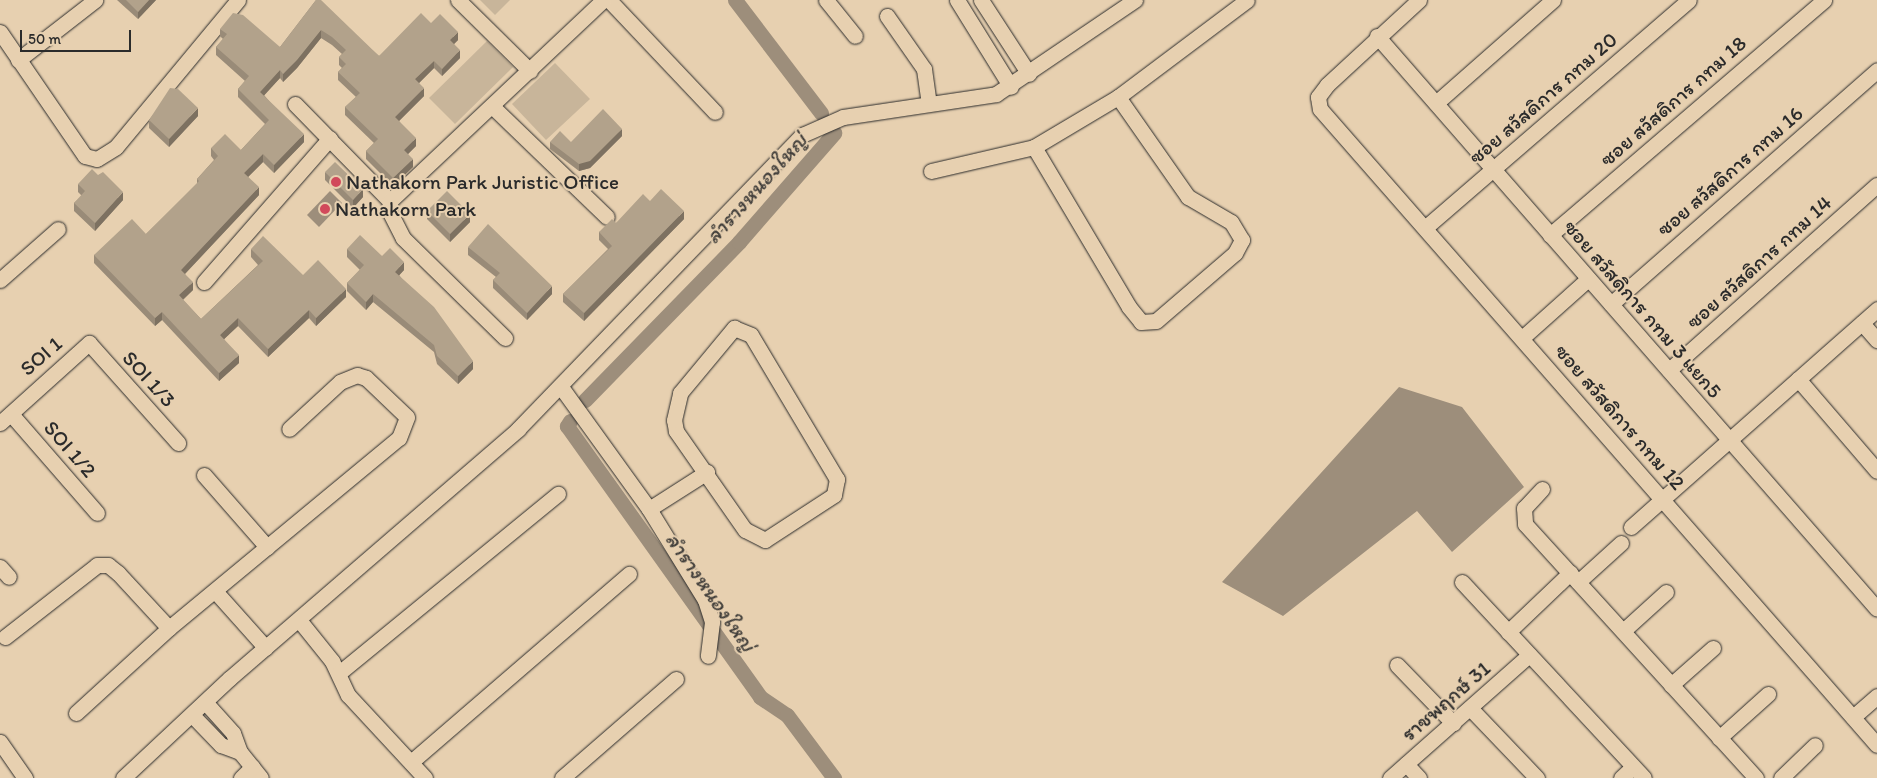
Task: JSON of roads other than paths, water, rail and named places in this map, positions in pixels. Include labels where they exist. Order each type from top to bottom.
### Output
[{"type":"street","points":[[18,60],[95,0]]},
{"type":"street","points":[[0,32],[85,156],[97,159],[116,147],[238,0]]},
{"type":"street","points":[[458,0],[530,71]]},
{"type":"street","points":[[505,338],[404,238],[389,211],[390,201],[493,107],[603,0]]},
{"type":"street","points":[[609,0],[715,112]]},
{"type":"street","points":[[826,0],[855,36]]},
{"type":"street","points":[[957,0],[1011,87]]},
{"type":"street","points":[[981,0],[1029,74]]},
{"type":"street","points":[[123,778],[266,648],[561,387],[802,135],[843,117],[996,94],[1011,87],[1135,0]]},
{"type":"street","points":[[931,171],[1034,147],[1118,96],[1248,0]]},
{"type":"street","points":[[1377,36],[1419,0]]},
{"type":"street","points":[[1436,103],[1553,0]]},
{"type":"street","name":"ซอย สวัสดิการ กทม 20","points":[[1426,227],[1689,0]]},
{"type":"street","name":"ซอย สวัสดิการ กทม 18","points":[[1550,234],[1824,0]]},
{"type":"street","points":[[887,16],[924,68],[928,103]]},
{"type":"street","name":"ซอย สวัสดิการ กทม 3 แยก5","points":[[1377,36],[1877,609]]},
{"type":"street","name":"ซอย สวัสดิการ กทม 12","points":[[1377,36],[1318,97],[1327,120],[1426,227],[1877,745]]},
{"type":"street","name":"ซอย สวัสดิการ กทม 16","points":[[1611,304],[1877,70]]},
{"type":"street","points":[[1034,147],[1129,307],[1141,322],[1156,321],[1235,253],[1242,240],[1235,226],[1188,196],[1118,96]]},
{"type":"street","points":[[295,104],[390,201]]},
{"type":"street","points":[[493,107],[606,217]]},
{"type":"street","points":[[204,282],[330,138]]},
{"type":"street","name":"ซอย สวัสดิการ กทม 14","points":[[1669,370],[1877,185]]},
{"type":"street","points":[[0,280],[58,229]]},
{"type":"street","points":[[1522,338],[1588,279]]},
{"type":"street","points":[[1630,527],[1877,309]]},
{"type":"street","points":[[1862,323],[1877,340]]},
{"type":"street","points":[[734,328],[742,329],[751,335],[837,479],[834,495],[765,540],[745,530],[707,472],[676,431],[675,406],[680,393],[726,337],[734,328]]},
{"type":"street","name":"SOI 1","points":[[6,418],[89,343]]},
{"type":"street","name":"SOI 1/3","points":[[89,343],[178,443]]},
{"type":"street","points":[[76,713],[169,628],[399,438],[407,417],[366,378],[356,375],[340,382],[289,429]]},
{"type":"street","points":[[1798,378],[1877,471]]},
{"type":"street","points":[[561,387],[649,509],[705,600],[712,622],[710,650]]},
{"type":"street","name":"SOI 1/2","points":[[6,418],[97,513]]},
{"type":"street","points":[[649,509],[707,472]]},
{"type":"street","points":[[204,475],[267,547]]},
{"type":"street","points":[[1542,489],[1521,516],[1574,578],[1756,778]]},
{"type":"street","points":[[339,673],[558,494]]},
{"type":"street","points":[[1508,632],[1574,578],[1621,543]]},
{"type":"street","points":[[5,637],[97,565],[108,565],[118,573],[169,628]]},
{"type":"street","points":[[411,762],[629,574]]},
{"type":"street","points":[[1462,582],[1638,772],[1621,778]]},
{"type":"street","points":[[215,591],[266,648]]},
{"type":"street","points":[[1622,631],[1666,592]]},
{"type":"street","points":[[299,620],[339,673],[348,695],[425,778]]},
{"type":"street","points":[[1671,684],[1713,648]]},
{"type":"street","name":"ราชพฤกษ์ 31","points":[[1390,778],[1529,655]]},
{"type":"street","points":[[1397,665],[1453,723]]},
{"type":"street","points":[[562,778],[676,679]]},
{"type":"street","points":[[1719,738],[1768,694]]},
{"type":"street","points":[[1852,717],[1877,696]]},
{"type":"street","points":[[206,703],[234,733],[240,752],[257,773],[240,778]]},
{"type":"street","points":[[1470,708],[1537,778]]},
{"type":"street","points":[[192,716],[221,746],[240,752]]},
{"type":"street","points":[[0,742],[25,778]]},
{"type":"street","points":[[1781,778],[1815,746]]},
{"type":"street","points":[[1406,764],[1419,778]]},
{"type":"waterway","points":[[735,0],[821,113]]},
{"type":"waterway","name":"ลำรางหนองใหญ่","points":[[585,400],[739,242],[834,133]]},
{"type":"waterway","name":"ลำรางหนองใหญ่","points":[[570,421],[567,426],[760,697],[787,715],[834,778]]},
{"type":"place","name":"Nathakorn Park Juristic Office","points":[[336,182]]},
{"type":"place","name":"Nathakorn Park","points":[[325,209]]}]
